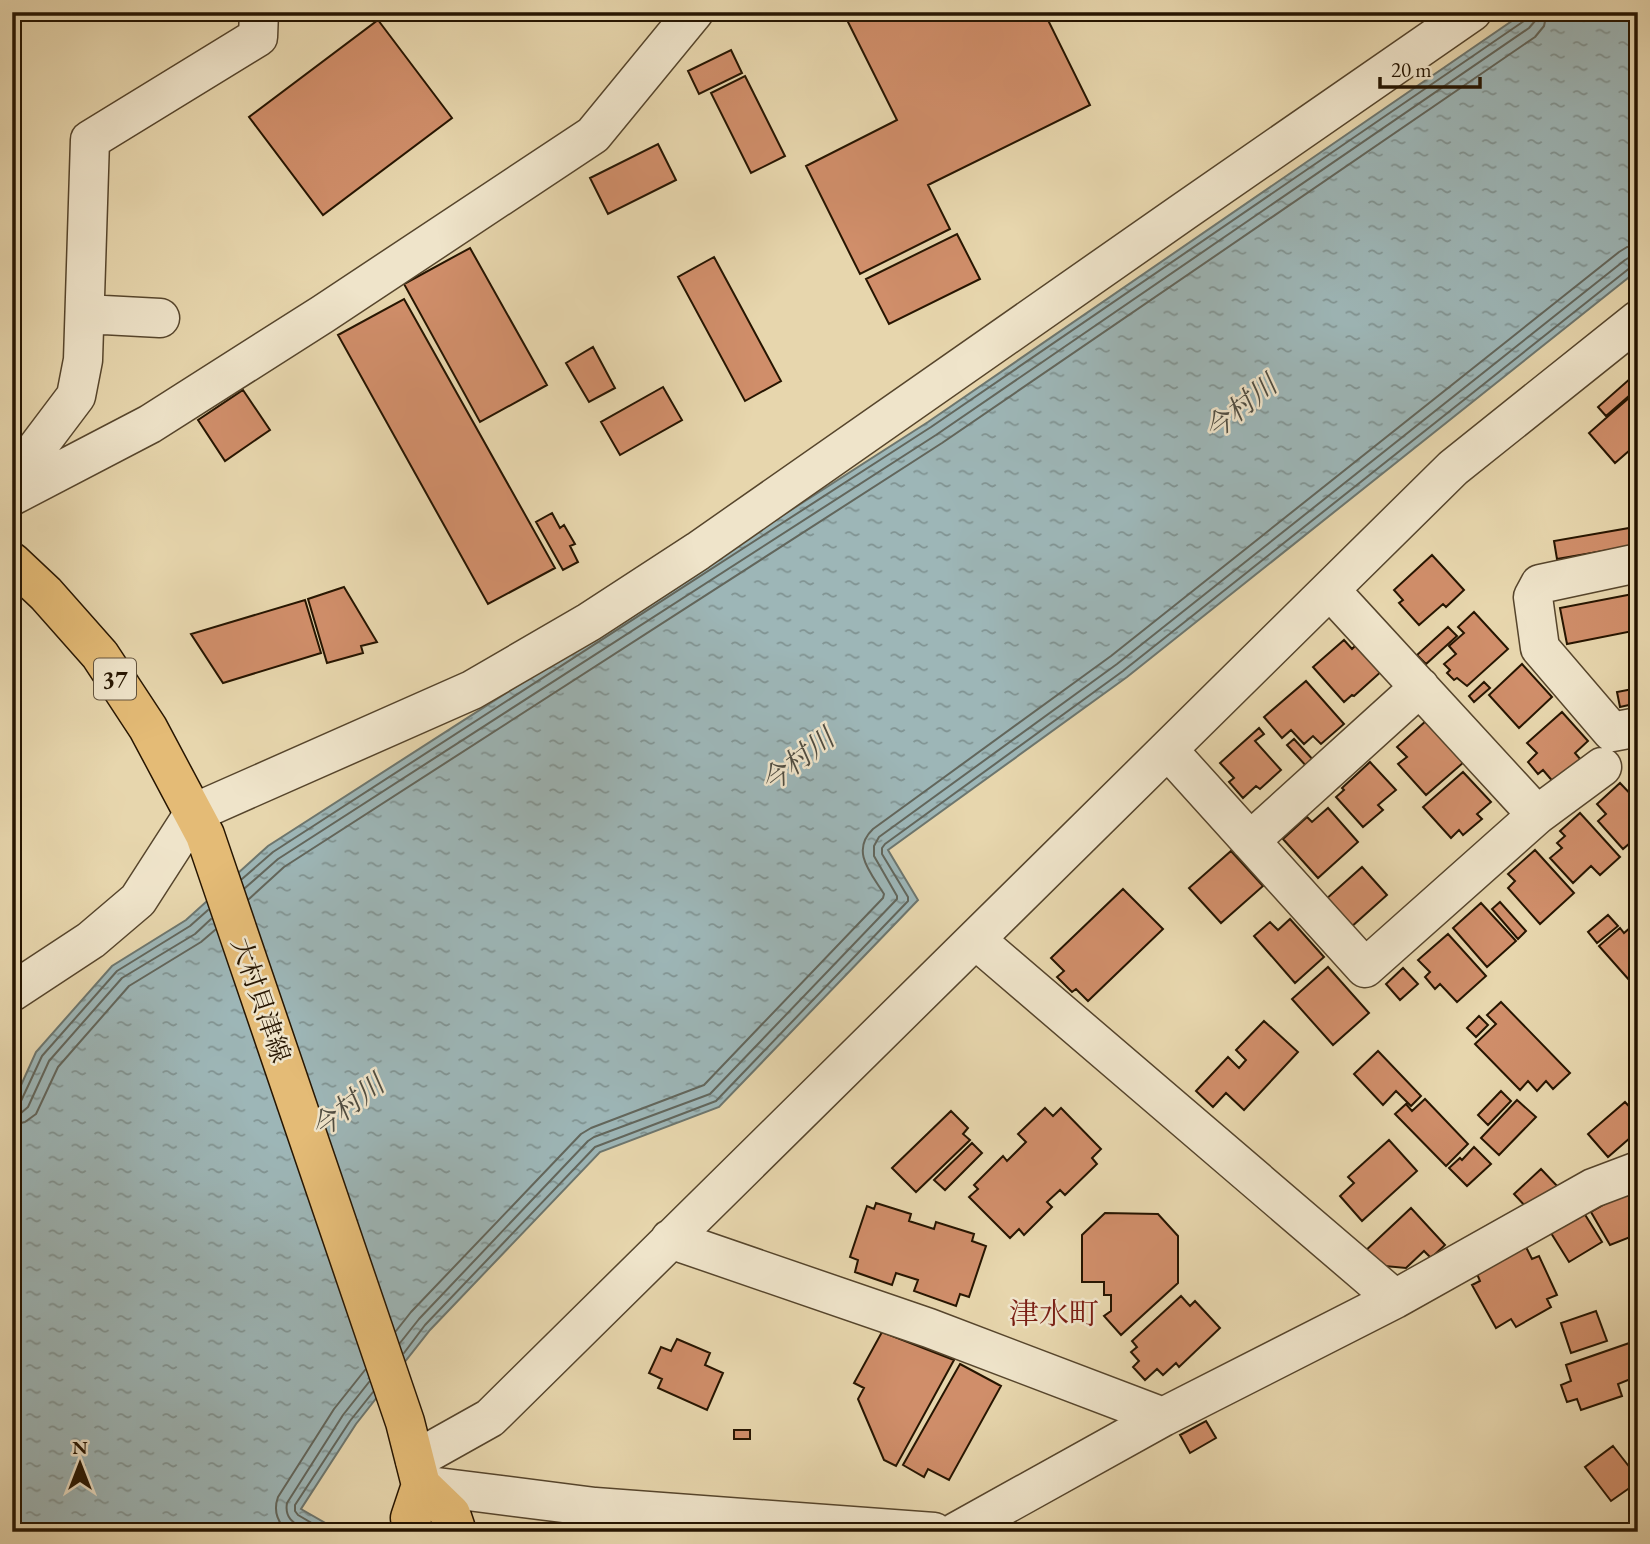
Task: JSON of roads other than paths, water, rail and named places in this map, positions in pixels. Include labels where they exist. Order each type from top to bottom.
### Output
[{"type":"main road","name":"大村貝津線","points":[[12,562],[46,594],[100,655],[148,728],[200,824],[405,1422],[418,1473]]},
{"type":"main road","points":[[414,1532],[410,1518],[418,1473]]},
{"type":"main road","points":[[418,1473],[451,1514],[457,1532]]},
{"type":"street","points":[[12,481],[76,396],[83,360],[90,140],[258,37],[259,12]]},
{"type":"street","points":[[12,496],[150,424],[323,314],[593,135],[694,12]]},
{"type":"street","points":[[12,992],[91,940],[138,900],[200,824],[472,690],[589,622],[698,551],[1472,12]]},
{"type":"street","points":[[85,314],[160,318]]},
{"type":"street","points":[[418,1473],[490,1418],[1453,468],[1638,320]]},
{"type":"street","points":[[1638,563],[1540,584],[1533,597],[1540,648],[1612,732],[1638,727]]},
{"type":"street","points":[[1330,590],[1537,815]]},
{"type":"street","points":[[1250,841],[1420,687]]},
{"type":"street","points":[[1168,750],[1365,968],[1537,815],[1602,767]]},
{"type":"street","points":[[976,940],[1395,1298]]},
{"type":"street","points":[[956,1532],[1163,1417],[1395,1298],[1593,1188],[1638,1171]]},
{"type":"street","points":[[670,1239],[929,1328],[1163,1417]]},
{"type":"street","points":[[418,1473],[594,1507],[934,1532]]},
{"type":"water","name":"今村川","points":[[1525,12],[1638,12],[1638,270],[1127,677],[888,850],[918,900],[719,1107],[600,1152],[430,1330],[356,1424],[301,1509],[341,1532],[12,1532],[12,1105],[36,1052],[112,966],[186,920],[268,846],[928,422]]},
{"type":"district","name":"津水町","points":[[1054,1313]]}]
